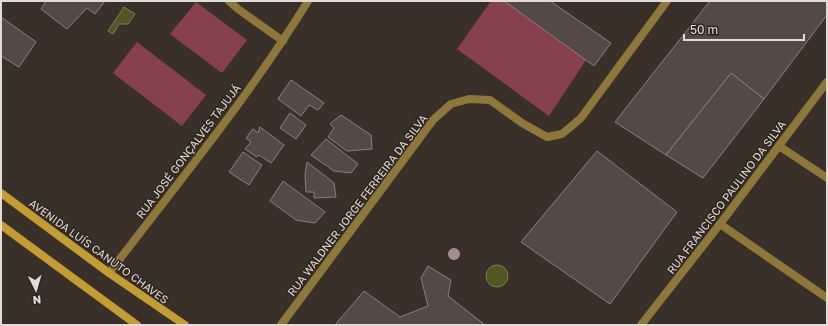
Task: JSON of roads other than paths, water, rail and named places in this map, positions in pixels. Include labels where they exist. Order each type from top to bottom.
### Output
[{"type":"street","points":[[229,1],[238,9],[283,40]]},
{"type":"street","name":"RUA JOSÉ GONÇALVES TAJUJÁ","points":[[109,273],[215,135],[283,40],[308,1]]},
{"type":"street","name":"RUA WALDNER JORGE FERREIRA DA SILVA","points":[[281,325],[433,120],[451,104],[469,99],[490,100],[522,123],[547,137],[562,134],[581,118],[668,1]]},
{"type":"street","name":"RUA FRANCISCO PAULINO DA SILVA","points":[[641,325],[720,224],[827,82]]},
{"type":"street","points":[[779,146],[827,178]]},
{"type":"street","name":"AVENIDA LUÍS CANUTO CHAVES","points":[[1,193],[109,273],[185,325]]},
{"type":"street","points":[[720,224],[827,298]]},
{"type":"street","points":[[1,225],[137,325]]}]
